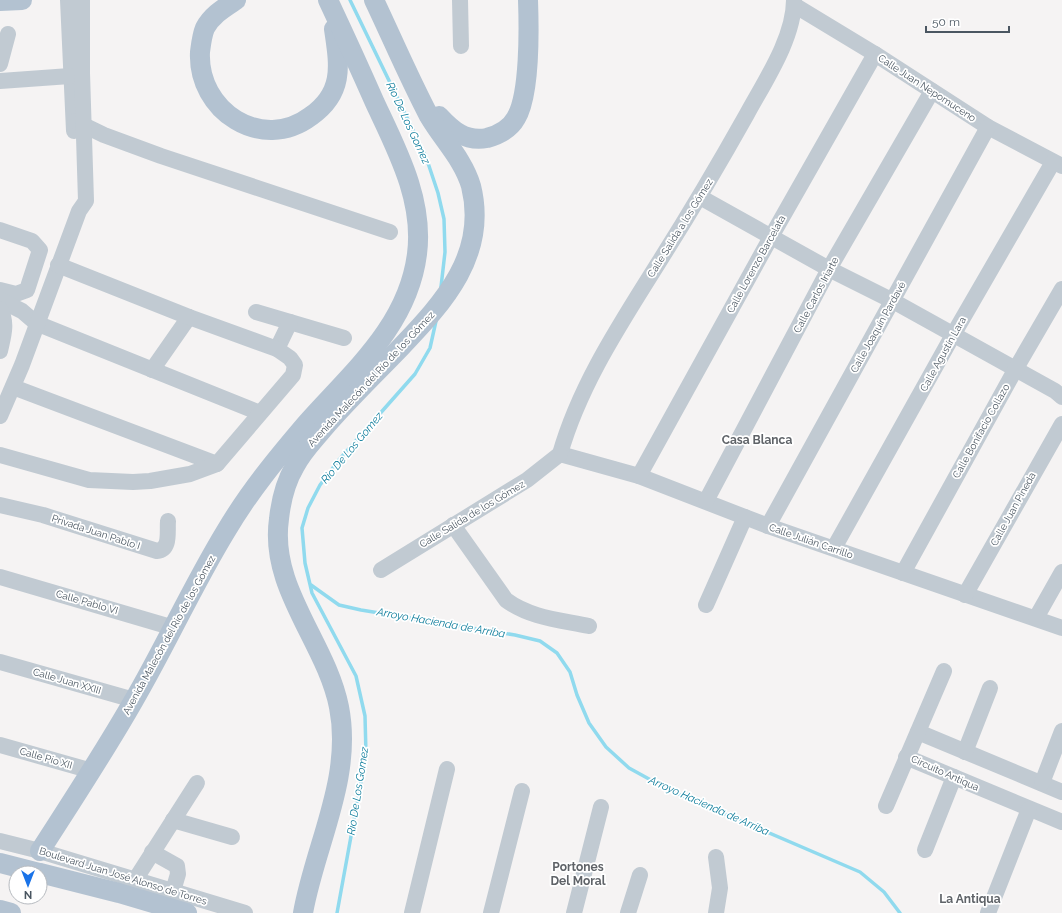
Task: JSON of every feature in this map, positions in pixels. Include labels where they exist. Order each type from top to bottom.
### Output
[{"type":"main road","points":[[0,1],[22,0]]},
{"type":"main road","points":[[236,0],[221,10],[205,29],[201,43],[201,69],[208,91],[224,111],[232,118],[246,126],[259,130],[289,128],[304,122],[319,111],[330,97],[336,84],[339,67],[330,3]]},
{"type":"main road","name":"Avenida Malecón del Río de los Gómez","points":[[303,913],[337,784],[341,757],[342,734],[339,709],[333,685],[281,569],[278,552],[278,523],[282,497],[295,464],[331,419],[435,310],[453,287],[462,270],[470,246],[474,221],[473,196],[470,183],[458,156],[429,116],[374,0]]},
{"type":"main road","points":[[411,78],[454,132],[477,139],[491,137],[502,132],[516,119],[524,100],[528,0]]},
{"type":"main road","name":"Avenida Malecón del Río de los Gómez","points":[[40,851],[92,771],[134,700],[225,532],[245,501],[281,454],[369,356],[389,330],[402,306],[411,282],[417,253],[418,226],[414,200],[398,152],[330,3]]},
{"type":"main road","name":"Boulevard Juan José Alonso de Torres","points":[[48,875],[119,893],[187,913]]},
{"type":"main road","points":[[0,910],[11,913]]},
{"type":"street","points":[[68,0],[70,76],[78,123]]},
{"type":"street","points":[[0,416],[22,365],[36,323],[79,211],[86,201],[80,162],[78,123],[82,0]]},
{"type":"street","points":[[460,0],[461,46]]},
{"type":"street","name":"Calle Juan Nepomuceno","points":[[794,3],[988,127],[1058,164]]},
{"type":"street","name":"Calle Salida a los Gómez","points":[[560,454],[578,402],[598,363],[626,315],[700,197],[781,48],[794,3]]},
{"type":"street","points":[[0,64],[8,34]]},
{"type":"street","name":"Calle Lorenzo Barcelata","points":[[639,476],[771,237],[875,54]]},
{"type":"street","points":[[0,81],[70,76]]},
{"type":"street","name":"Calle Carlos Iriarte","points":[[706,502],[829,269],[932,91]]},
{"type":"street","points":[[78,123],[161,156],[390,232]]},
{"type":"street","name":"Calle Joaquín Pardavé","points":[[768,526],[988,127]]},
{"type":"street","name":"Calle Agustín Lara","points":[[834,548],[953,335],[1058,164]]},
{"type":"street","points":[[700,197],[829,269],[893,301],[1055,391],[1062,397]]},
{"type":"street","points":[[0,230],[32,241],[40,250],[27,290],[16,294],[0,290]]},
{"type":"street","points":[[0,455],[89,480],[133,482],[172,478],[190,474],[217,464],[293,375],[295,365],[290,358],[277,349],[189,317],[58,265]]},
{"type":"street","name":"Calle Bonifacio Collazo","points":[[903,573],[1015,370],[1062,289]]},
{"type":"street","points":[[0,300],[22,311],[36,323],[260,413]]},
{"type":"street","points":[[0,309],[4,315],[5,328],[0,352]]},
{"type":"street","points":[[256,312],[344,338]]},
{"type":"street","points":[[152,370],[189,317]]},
{"type":"street","points":[[277,349],[290,322]]},
{"type":"street","points":[[0,357],[22,365]]},
{"type":"street","points":[[13,387],[217,464]]},
{"type":"street","name":"Calle Juan Pineda","points":[[965,595],[1062,424]]},
{"type":"street","name":"Calle Julián Carrillo","points":[[560,454],[639,476],[768,526],[1062,628]]},
{"type":"street","name":"Calle Salida de los Gómez","points":[[381,570],[527,480],[560,454]]},
{"type":"street","name":"Privada Juan Pablo I","points":[[0,505],[43,515],[158,551],[163,550],[167,546],[168,521]]},
{"type":"street","points":[[706,605],[745,517]]},
{"type":"street","points":[[453,525],[506,600],[517,608],[528,613],[589,626]]},
{"type":"street","points":[[1036,618],[1062,572]]},
{"type":"street","name":"Calle Pablo VI","points":[[0,577],[174,628]]},
{"type":"street","name":"Calle Juan XXIII","points":[[0,662],[134,700]]},
{"type":"street","name":"Circuito Antiqua","points":[[944,671],[906,757],[1062,822]]},
{"type":"street","points":[[965,752],[990,688]]},
{"type":"street","points":[[1042,783],[1062,731]]},
{"type":"street","points":[[918,732],[1062,792]]},
{"type":"street","name":"Calle Pío XII","points":[[0,745],[92,771]]},
{"type":"street","points":[[886,806],[906,757]]},
{"type":"street","points":[[412,913],[446,769]]},
{"type":"street","points":[[925,850],[954,777]]},
{"type":"street","points":[[135,880],[197,783]]},
{"type":"street","points":[[491,913],[522,791]]},
{"type":"street","points":[[574,913],[601,807]]},
{"type":"street","points":[[988,913],[1029,809]]},
{"type":"street","points":[[173,820],[232,837]]},
{"type":"street","name":"Boulevard Juan José Alonso de Torres","points":[[0,841],[40,851],[245,913]]},
{"type":"street","points":[[152,852],[177,866],[178,874],[173,891]]},
{"type":"street","points":[[716,858],[720,888],[716,913]]},
{"type":"street","points":[[628,913],[640,875]]},
{"type":"waterway","name":"Rio De Los Gomez","points":[[350,0],[426,157],[438,193],[444,219],[445,252],[441,287]]},
{"type":"waterway","name":"Rio De Los Gomez","points":[[337,913],[366,754],[365,716],[356,676],[312,593],[305,563],[302,528],[308,508],[320,485],[338,461],[415,374],[430,348],[436,321]]},
{"type":"waterway","name":"Arroyo Hacienda de Arriba","points":[[311,585],[339,605],[361,610],[515,635],[540,641],[557,653],[570,672],[577,695],[589,723],[606,747],[629,768],[669,790],[860,872],[884,892],[900,913]]},
{"type":"district","name":"Casa Blanca","points":[[757,440]]},
{"type":"district","name":"Portones Del Moral","points":[[578,874]]},
{"type":"district","name":"La Antiqua","points":[[970,899]]}]
